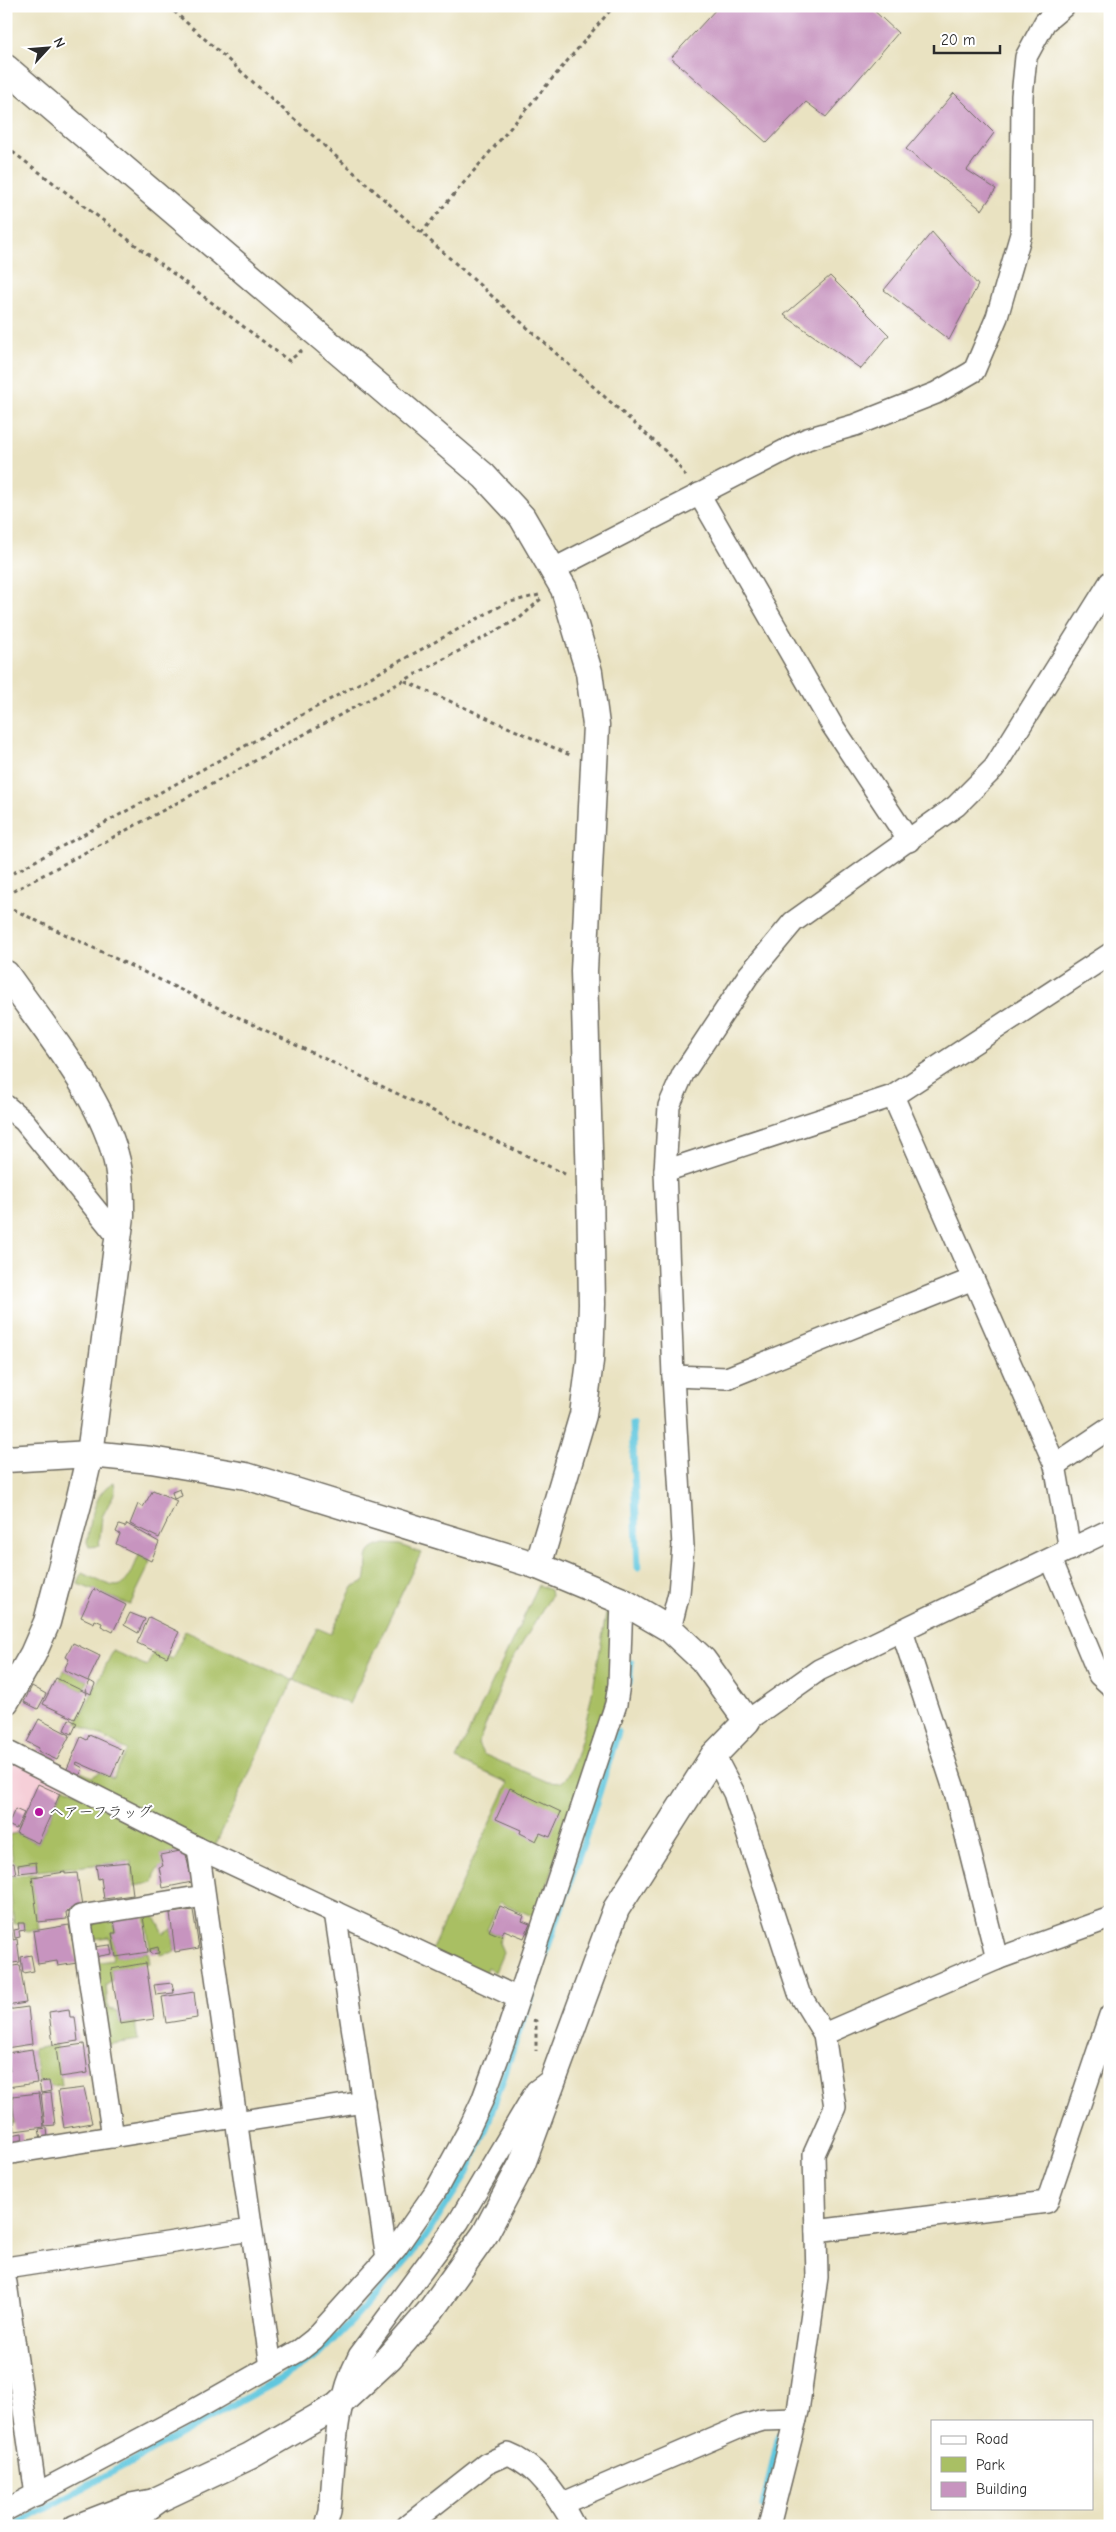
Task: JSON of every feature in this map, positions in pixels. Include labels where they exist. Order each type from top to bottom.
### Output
[{"type":"street","points":[[554,568],[807,439],[855,425],[936,393],[974,371],[997,317],[1021,234],[1022,96],[1026,57],[1045,22],[1064,6]]},
{"type":"street","points":[[6,68],[484,476],[522,517],[554,568],[564,589],[588,672],[596,725],[584,971],[592,1304],[590,1361],[584,1406],[538,1566]]},
{"type":"street","points":[[699,494],[832,725],[910,841]]},
{"type":"street","points":[[670,1629],[679,1592],[683,1546],[673,1376],[665,1171],[669,1106],[683,1074],[748,976],[793,922],[910,841],[956,806],[994,768],[1106,593]]},
{"type":"street","points":[[665,1171],[893,1096],[1110,954]]},
{"type":"street","points":[[6,974],[95,1102],[116,1155],[121,1186],[118,1237],[90,1454],[53,1604],[33,1654],[6,1701]]},
{"type":"street","points":[[893,1096],[1055,1465],[1060,1554],[1099,1675],[1110,1685]]},
{"type":"street","points":[[6,1106],[24,1121],[118,1237]]},
{"type":"street","points":[[673,1376],[727,1378],[973,1279]]},
{"type":"street","points":[[1055,1465],[1110,1428]]},
{"type":"street","points":[[6,1459],[90,1454],[151,1460],[246,1476],[538,1566],[622,1601],[670,1629],[703,1660],[747,1721]]},
{"type":"street","points":[[122,2526],[160,2499],[250,2456],[321,2417],[343,2401],[390,2357],[431,2310],[485,2234],[522,2164],[616,1910],[714,1755],[747,1721],[819,1670],[1110,1530]]},
{"type":"street","points":[[6,2510],[300,2350],[314,2339],[387,2259],[415,2221],[456,2156],[471,2125],[482,2101],[518,1998],[616,1704],[619,1684],[622,1601]]},
{"type":"street","points":[[902,1631],[955,1792],[997,1959]]},
{"type":"street","points":[[6,1751],[198,1848],[518,1998]]},
{"type":"street","points":[[714,1755],[734,1793],[799,1993],[824,2034],[835,2107],[814,2154],[817,2277],[796,2419],[769,2526]]},
{"type":"street","points":[[198,1848],[271,2367]]},
{"type":"street","points":[[113,2137],[80,1916],[204,1896]]},
{"type":"street","points":[[335,1912],[387,2259]]},
{"type":"street","points":[[824,2034],[997,1959],[1110,1918]]},
{"type":"street","points":[[816,2230],[1047,2202],[1110,2015]]},
{"type":"street","points":[[6,2154],[364,2102]]},
{"type":"street","points":[[415,2221],[437,2236]]},
{"type":"street","points":[[6,2268],[251,2230]]},
{"type":"street","points":[[6,2283],[36,2495]]},
{"type":"street","points":[[326,2526],[330,2512],[337,2424],[343,2401]]},
{"type":"street","points":[[561,2504],[743,2426],[763,2420],[796,2419]]},
{"type":"street","points":[[407,2526],[486,2464],[508,2454],[519,2458],[536,2473],[561,2504],[574,2526]]},
{"type":"street","points":[[74,2526],[132,2504],[160,2499]]},
{"type":"street","points":[[6,2515],[12,2526]]},
{"type":"path","points":[[168,6],[673,458],[699,494]]},
{"type":"path","points":[[421,232],[614,6]]},
{"type":"path","points":[[6,147],[289,360],[319,335]]},
{"type":"path","points":[[6,877],[506,603],[547,593],[520,618],[6,895]]},
{"type":"path","points":[[404,680],[594,766]]},
{"type":"path","points":[[6,906],[590,1186]]},
{"type":"shaded area","points":[[6,1751],[66,1781],[38,1843],[37,1871],[19,1873],[18,1865],[13,1861],[6,1818]]},
{"type":"green space","points":[[114,1482],[115,1492],[102,1517],[99,1546],[89,1547],[87,1542],[97,1500],[101,1493]]},
{"type":"green space","points":[[386,1544],[400,1545],[421,1553],[349,1704],[293,1680],[317,1628],[331,1634],[350,1592],[354,1586],[365,1581],[367,1557],[372,1549]]},
{"type":"green space","points":[[139,1555],[151,1562],[130,1605],[78,1584],[82,1573],[104,1583],[118,1586],[128,1578]]},
{"type":"green space","points":[[539,1585],[550,1590],[551,1596],[509,1665],[478,1744],[483,1754],[548,1782],[558,1783],[563,1781],[570,1770],[584,1729],[606,1613],[611,1613],[613,1620],[611,1687],[537,1918],[500,1902],[487,1930],[501,1936],[499,1943],[503,1953],[495,1972],[488,1968],[485,1976],[430,1953],[508,1783],[456,1759]]},
{"type":"green space","points":[[185,1631],[293,1680],[214,1848],[77,1781],[81,1772],[92,1777],[100,1772],[113,1778],[127,1750],[77,1723],[113,1651],[147,1666],[154,1651],[172,1659]]},
{"type":"green space","points":[[64,1670],[88,1681],[83,1691],[60,1680]]},
{"type":"green space","points":[[64,1786],[185,1850],[161,1855],[163,1866],[156,1871],[153,1883],[134,1886],[131,1861],[37,1871],[36,1862],[18,1865],[13,1861],[9,1835],[16,1833],[38,1843]]},
{"type":"green space","points":[[36,1873],[37,1876],[32,1877],[39,1930],[25,1931],[24,1923],[14,1924],[9,1877]]},
{"type":"green space","points":[[153,1913],[164,1934],[172,1929],[175,1952],[160,1955],[158,1947],[150,1949],[145,1915]]},
{"type":"green space","points":[[114,1920],[116,1933],[112,1933],[116,1956],[148,1952],[150,1963],[111,1969],[113,1981],[106,1985],[108,2009],[118,2011],[120,2024],[135,2022],[138,2040],[107,2045],[94,1963],[113,1960],[109,1937],[93,1939],[91,1930],[94,1923]]},
{"type":"green space","points":[[56,2045],[62,2085],[50,2086],[39,2082],[33,2049]]},
{"type":"green space","points":[[12,2096],[14,2123],[6,2125],[6,2097]]},
{"type":"building","points":[[719,6],[869,6],[898,33],[826,117],[806,102],[767,143],[671,58]]},
{"type":"building","points":[[954,93],[994,133],[967,170],[996,189],[982,210],[906,149]]},
{"type":"building","points":[[932,232],[978,285],[949,340],[884,290]]},
{"type":"building","points":[[830,276],[889,335],[861,369],[784,315]]},
{"type":"building","points":[[180,1489],[182,1496],[174,1499],[172,1492]]},
{"type":"building","points":[[153,1490],[177,1501],[159,1538],[130,1524],[138,1504],[143,1507]]},
{"type":"building","points":[[127,1524],[159,1542],[151,1561],[116,1544],[120,1534],[116,1532],[119,1525],[125,1527]]},
{"type":"building","points":[[94,1589],[126,1605],[113,1632],[101,1626],[102,1623],[95,1620],[94,1623],[81,1617]]},
{"type":"building","points":[[130,1613],[145,1619],[138,1633],[124,1625]]},
{"type":"building","points":[[149,1617],[179,1632],[167,1657],[137,1643]]},
{"type":"building","points":[[73,1643],[100,1656],[88,1681],[64,1670],[69,1659],[66,1657]]},
{"type":"building","points":[[56,1678],[87,1693],[75,1719],[43,1704]]},
{"type":"building","points":[[90,1681],[95,1684],[91,1694],[85,1691]]},
{"type":"building","points":[[32,1686],[46,1694],[38,1709],[24,1702]]},
{"type":"building","points":[[39,1719],[70,1735],[57,1760],[38,1751],[39,1748],[27,1742]]},
{"type":"building","points":[[69,1719],[77,1723],[72,1734],[64,1730]]},
{"type":"building","points":[[89,1735],[123,1750],[111,1777],[77,1762],[76,1764],[83,1768],[77,1781],[66,1771],[81,1737],[87,1740]]},
{"type":"building","points":[[38,1784],[60,1794],[38,1843],[16,1833]]},
{"type":"building","points":[[510,1788],[561,1812],[550,1837],[540,1833],[536,1841],[520,1833],[521,1830],[496,1819]]},
{"type":"building","points":[[15,1809],[24,1813],[16,1829],[8,1825]]},
{"type":"building","points":[[185,1850],[192,1882],[163,1888],[159,1867],[163,1866],[160,1855]]},
{"type":"building","points":[[36,1862],[37,1871],[19,1873],[18,1865]]},
{"type":"building","points":[[129,1862],[133,1895],[104,1899],[101,1878],[98,1879],[96,1865]]},
{"type":"building","points":[[14,1863],[16,1874],[8,1875],[6,1864]]},
{"type":"building","points":[[65,1872],[65,1874],[77,1873],[82,1907],[70,1909],[70,1911],[66,1912],[67,1919],[38,1922],[32,1877]]},
{"type":"building","points":[[6,1883],[11,1915],[11,1921],[6,1921]]},
{"type":"building","points":[[500,1906],[524,1916],[522,1921],[530,1924],[524,1938],[504,1930],[501,1936],[489,1931]]},
{"type":"building","points":[[193,1910],[199,1948],[175,1952],[170,1913]]},
{"type":"building","points":[[143,1916],[148,1952],[116,1957],[112,1933],[116,1933],[114,1920]]},
{"type":"building","points":[[11,1922],[13,1940],[17,1939],[20,1962],[6,1964],[6,1923]]},
{"type":"building","points":[[18,1923],[24,1923],[25,1930],[19,1931],[20,1937],[15,1938],[14,1930],[19,1929]]},
{"type":"building","points":[[69,1925],[77,1963],[58,1966],[57,1961],[38,1964],[33,1931]]},
{"type":"building","points":[[110,1945],[112,1954],[94,1957],[93,1947]]},
{"type":"building","points":[[158,1947],[159,1953],[151,1954],[150,1949]]},
{"type":"building","points":[[31,1955],[34,1971],[23,1973],[21,1957]]},
{"type":"building","points":[[146,1963],[154,2019],[120,2024],[111,1969]]},
{"type":"building","points":[[20,1965],[26,2003],[6,2006],[6,1967]]},
{"type":"building","points":[[172,1983],[174,1993],[156,1995],[154,1985]]},
{"type":"building","points":[[194,1992],[197,2018],[166,2023],[162,1997]]},
{"type":"building","points":[[28,2007],[32,2044],[6,2048],[6,2010]]},
{"type":"building","points":[[69,2009],[70,2017],[75,2017],[78,2041],[53,2045],[49,2012]]},
{"type":"building","points":[[84,2044],[88,2073],[60,2077],[56,2048]]},
{"type":"building","points":[[32,2049],[37,2083],[7,2087],[6,2072],[10,2071],[7,2053]]},
{"type":"building","points":[[49,2081],[51,2091],[41,2093],[39,2082]]},
{"type":"building","points":[[84,2088],[92,2123],[64,2128],[58,2091]]},
{"type":"building","points":[[39,2093],[44,2127],[15,2131],[12,2096]]},
{"type":"building","points":[[51,2093],[55,2125],[45,2126],[41,2094]]},
{"type":"building","points":[[47,2128],[48,2138],[41,2139],[39,2129]]},
{"type":"building","points":[[22,2133],[23,2143],[6,2146],[6,2136]]},
{"type":"waterway","points":[[632,1423],[638,1567]]},
{"type":"waterway","points":[[629,1683],[631,1663]]},
{"type":"waterway","points":[[14,2526],[272,2384],[317,2356],[353,2320],[422,2242],[466,2174],[485,2131],[586,1835],[618,1732]]},
{"type":"waterway","points":[[763,2506],[779,2435]]},
{"type":"place","name":"ヘアーフラッグ","points":[[39,1812]]}]
